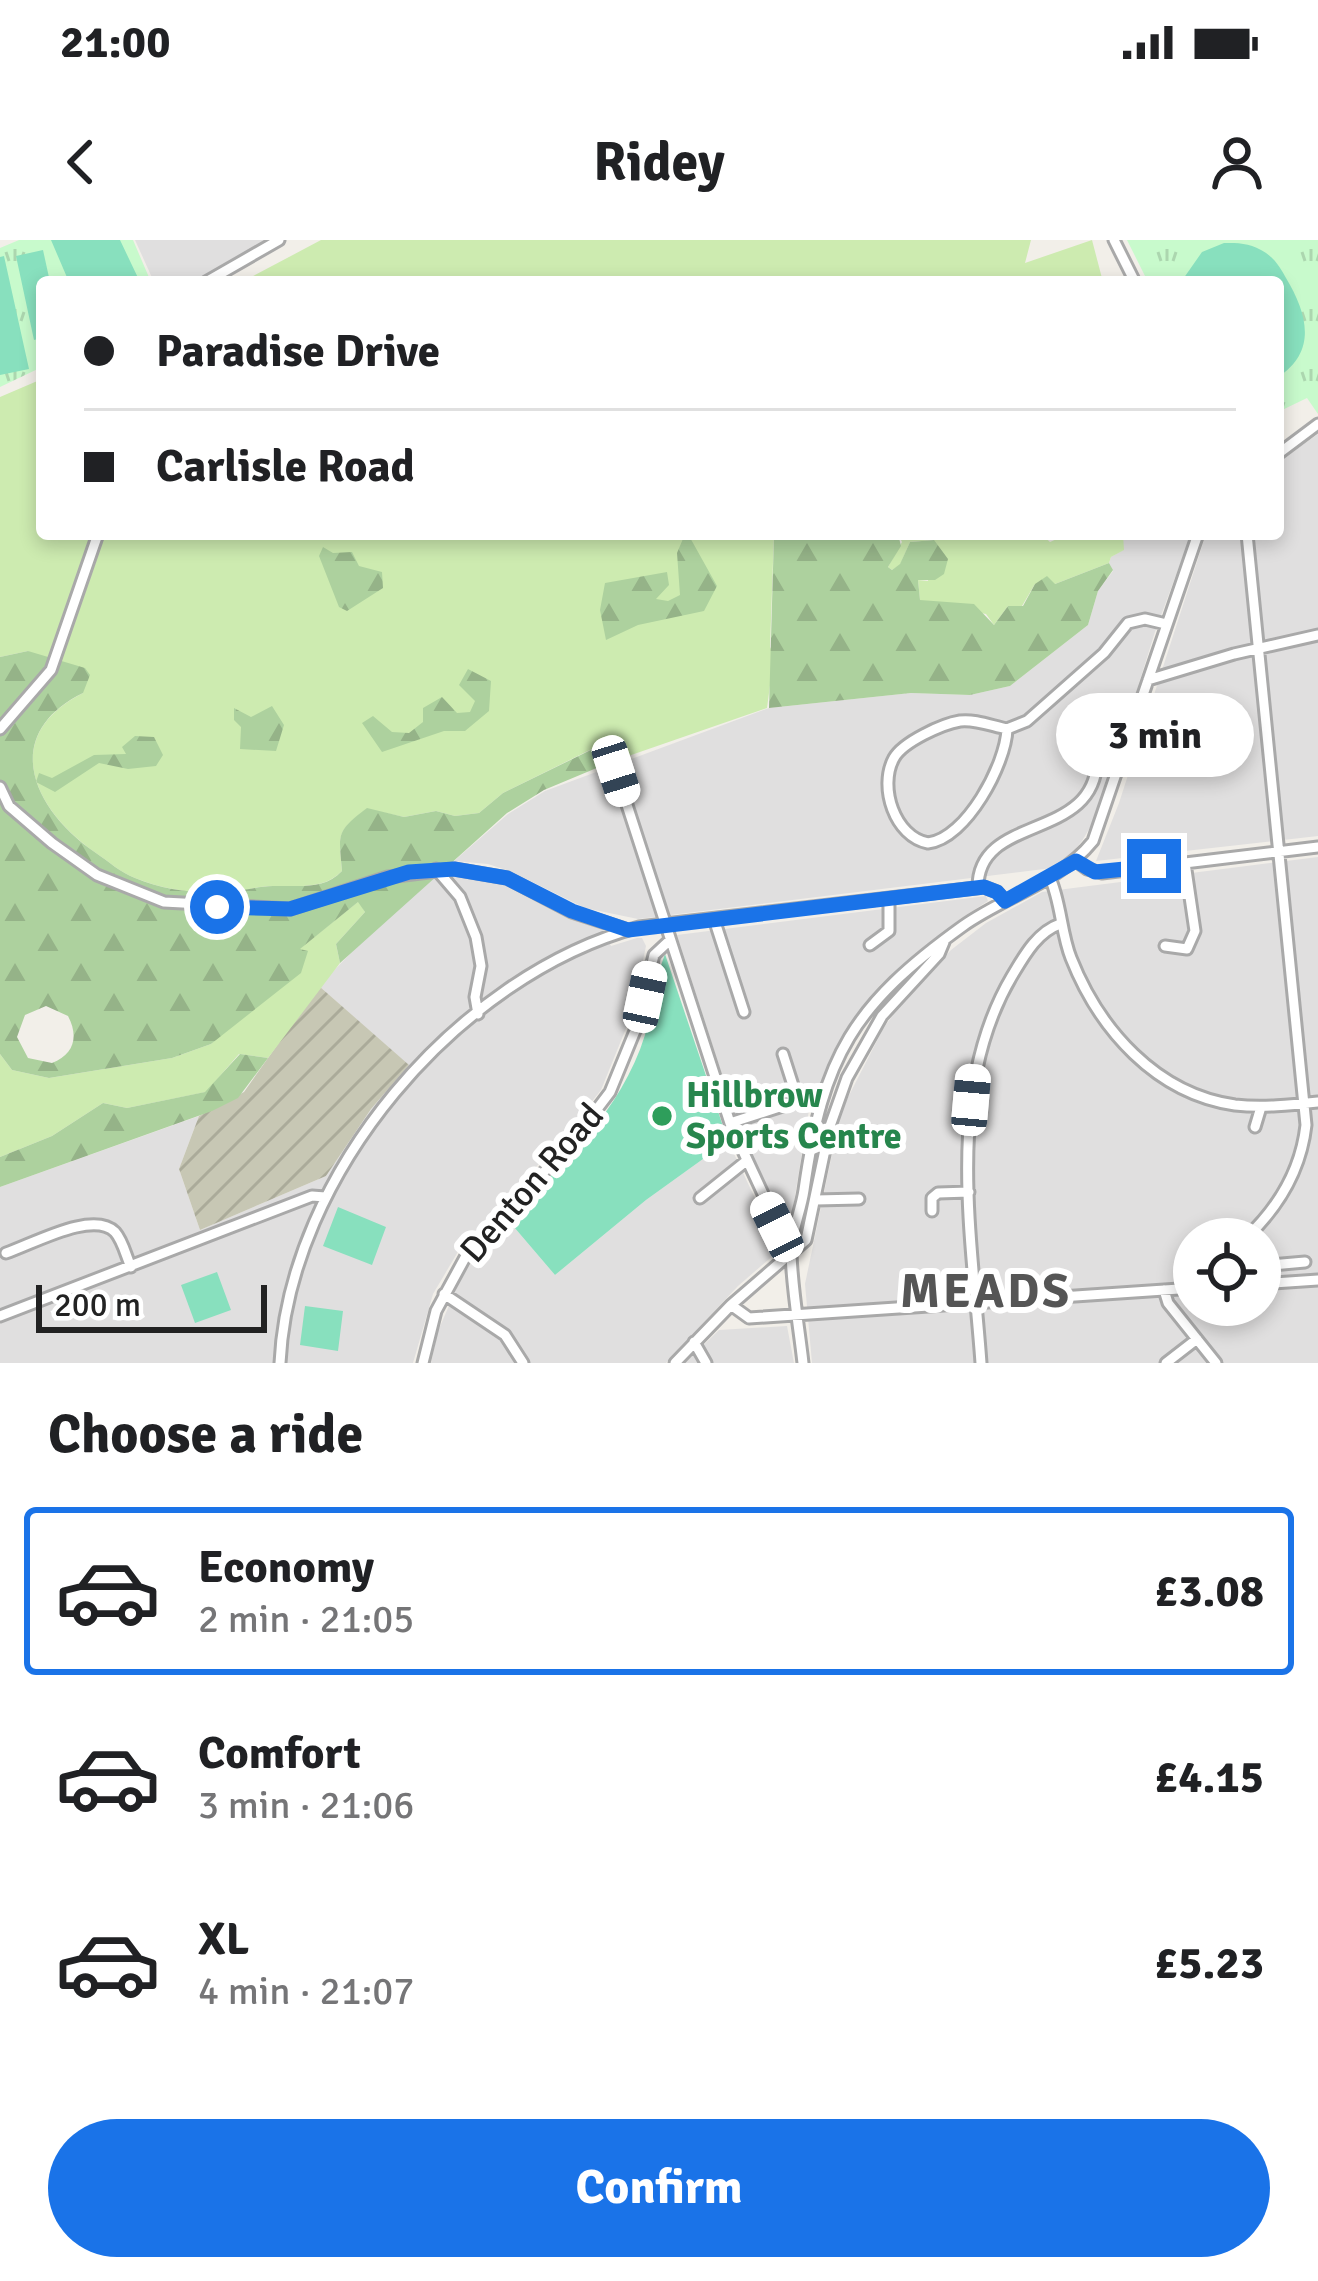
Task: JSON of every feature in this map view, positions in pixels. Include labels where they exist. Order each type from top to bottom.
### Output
[{"type":"street","points":[[216,276],[279,240]]},
{"type":"street","points":[[1114,240],[1132,276]]},
{"type":"street","points":[[1284,450],[1318,424]]},
{"type":"street","points":[[0,729],[51,670],[96,540]]},
{"type":"street","points":[[803,1363],[791,1254],[816,1113],[832,1068],[891,983],[1005,901],[1076,861],[1102,821],[1196,540]]},
{"type":"street","points":[[1248,540],[1312,1103],[1293,1175],[1264,1218]]},
{"type":"street","points":[[1007,729],[1006,746],[994,773],[955,830],[934,843],[904,833],[890,791],[890,770],[899,751],[956,722],[1007,729],[1027,722],[1104,653],[1128,623],[1145,619],[1166,625]]},
{"type":"street","points":[[1148,680],[1318,634]]},
{"type":"street","points":[[978,887],[981,867],[1006,838],[1059,819],[1084,797],[1095,778],[1097,756]]},
{"type":"street","points":[[616,771],[730,1123],[791,1254]]},
{"type":"street","points":[[0,787],[9,806],[97,875],[164,902],[290,909],[388,877],[436,868],[492,874],[572,911],[628,930]]},
{"type":"street","points":[[1076,861],[1102,873],[1318,847]]},
{"type":"street","points":[[1165,946],[1187,949],[1195,937],[1184,863]]},
{"type":"street","points":[[436,868],[460,897],[476,937],[481,966],[474,1004],[478,1014]]},
{"type":"street","points":[[1050,878],[1070,955],[1094,1004],[1142,1063],[1201,1096],[1261,1107],[1312,1103]]},
{"type":"street","points":[[280,1363],[288,1298],[325,1197],[379,1112],[421,1064],[478,1014],[546,967],[628,930],[978,887],[993,889],[1005,901]]},
{"type":"street","points":[[870,945],[889,931],[889,898]]},
{"type":"street","points":[[714,919],[744,1012]]},
{"type":"street","points":[[981,1363],[969,1192],[974,1074],[1000,996],[1040,935],[1060,924]]},
{"type":"street","name":"Denton Road","points":[[423,1363],[444,1294],[484,1232],[572,1142],[610,1092],[637,1026],[654,955],[669,941]]},
{"type":"street","points":[[675,1363],[731,1305],[806,1240],[834,1111],[853,1066],[882,1016],[939,954],[945,941]]},
{"type":"street","points":[[730,1123],[798,1101],[783,1054]]},
{"type":"street","points":[[1255,1127],[1261,1107]]},
{"type":"street","points":[[700,1198],[746,1162]]},
{"type":"street","points":[[932,1210],[932,1198],[938,1193],[969,1192]]},
{"type":"street","points":[[0,1316],[312,1196],[325,1197]]},
{"type":"street","points":[[815,1200],[859,1199]]},
{"type":"street","points":[[6,1253],[80,1225],[99,1223],[119,1237],[130,1268]]},
{"type":"street","points":[[1281,1264],[1305,1262]]},
{"type":"street","points":[[1281,1283],[1318,1280]]},
{"type":"street","points":[[731,1305],[749,1318],[1173,1289]]},
{"type":"street","points":[[1164,1290],[1168,1303],[1216,1363]]},
{"type":"street","points":[[444,1294],[505,1335],[523,1363]]},
{"type":"street","points":[[1166,1363],[1197,1339]]},
{"type":"street","points":[[694,1342],[706,1363]]},
{"type":"shaded area","points":[[135,240],[283,240],[226,276],[151,276]]},
{"type":"shaded area","points":[[1318,434],[1318,836],[1096,861],[1204,540],[1284,540],[1284,458]]},
{"type":"shaded area","points":[[1123,540],[1189,540],[1098,814],[1060,867],[638,919],[585,908],[488,864],[454,861],[508,814],[545,791],[769,708],[911,693],[970,695],[1010,686],[1088,625],[1098,591],[1113,571],[1111,557],[1123,550]]},
{"type":"shaded area","points":[[1318,857],[1318,1363],[812,1363],[805,1284],[841,1111],[902,1002],[951,950],[986,923],[1042,892]]},
{"type":"shaded area","points":[[454,874],[502,882],[567,916],[602,927],[611,946],[642,938],[646,946],[631,1016],[601,1090],[459,1250],[433,1294],[413,1363],[0,1363],[0,1187],[199,1116],[179,1169],[200,1230],[326,1176],[371,1109],[408,1065],[319,986],[375,928],[432,879]]},
{"type":"shaded area","points":[[986,896],[988,901],[880,985],[834,1050],[809,1110],[786,1227],[742,1137],[677,935]]},
{"type":"shaded area","points":[[319,986],[409,1065],[371,1109],[326,1176],[200,1230],[179,1169],[199,1116],[244,1092]]},
{"type":"shaded area","points":[[728,1141],[776,1253],[666,1363],[431,1363],[438,1331],[458,1285],[508,1220],[555,1275]]},
{"type":"shaded area","points":[[787,1326],[794,1363],[685,1363],[719,1330]]},
{"type":"green space","points":[[19,240],[133,240],[148,276],[36,276],[36,370],[0,387],[0,248]]},
{"type":"green space","points":[[51,240],[120,240],[137,276],[66,276]]},
{"type":"green space","points":[[321,240],[1031,240],[1025,263],[1092,240],[1101,276],[253,276]]},
{"type":"green space","points":[[1127,240],[1318,240],[1318,414],[1307,398],[1284,409],[1284,276],[1145,276]]},
{"type":"green space","points":[[1224,243],[1248,245],[1269,255],[1281,270],[1299,305],[1305,331],[1299,355],[1284,372],[1284,276],[1185,276],[1202,252]]},
{"type":"green space","points":[[43,250],[49,276],[36,276],[34,340],[16,256]]},
{"type":"green space","points":[[4,256],[29,369],[0,375],[0,257]]},
{"type":"green space","points":[[36,382],[36,540],[774,540],[770,647],[774,655],[767,708],[611,762],[607,749],[600,745],[503,793],[479,813],[455,816],[436,811],[404,817],[367,809],[341,835],[342,871],[318,884],[210,893],[172,889],[130,876],[73,835],[41,794],[34,772],[41,729],[57,710],[83,693],[28,651],[0,657],[0,397]]},
{"type":"green space","points":[[682,540],[691,540],[717,586],[704,611],[638,625],[606,640],[600,610],[605,583],[667,572],[669,585],[656,599],[668,601],[680,595],[677,553]]},
{"type":"green space","points":[[774,540],[900,540],[901,546],[888,567],[892,570],[910,542],[934,540],[948,559],[944,574],[935,580],[918,580],[920,600],[974,604],[994,625],[1008,606],[1023,606],[1035,584],[1047,576],[1055,584],[1109,563],[1113,570],[1098,591],[1088,625],[1010,686],[970,695],[911,693],[769,708]]},
{"type":"green space","points":[[934,540],[910,542],[900,565],[892,570],[888,567],[902,542]]},
{"type":"green space","points":[[934,540],[1123,540],[1124,550],[1109,563],[1055,584],[1035,584],[1022,606],[1008,606],[994,625],[986,614],[920,601],[918,580],[928,581]]},
{"type":"green space","points":[[323,547],[333,553],[352,552],[359,566],[382,572],[383,588],[347,611],[339,607],[319,556]]},
{"type":"green space","points":[[28,651],[85,668],[90,675],[83,693],[57,710],[41,729],[34,772],[41,794],[73,835],[96,853],[130,876],[172,889],[223,892],[318,884],[342,871],[341,835],[367,808],[404,817],[436,811],[455,816],[479,813],[503,793],[601,745],[611,762],[544,790],[507,813],[340,963],[336,944],[365,912],[358,902],[300,949],[308,951],[301,973],[211,1044],[172,1058],[49,1078],[12,1070],[0,1054],[0,657]],"holes":[[[46,1006],[68,1016],[74,1038],[70,1050],[52,1063],[28,1058],[17,1037],[25,1015]]]},
{"type":"green space","points":[[468,669],[491,681],[489,711],[465,731],[444,731],[382,752],[362,723],[373,716],[392,732],[409,733],[423,722],[423,708],[442,697],[457,713],[470,712],[475,701],[459,685]]},
{"type":"green space","points":[[272,706],[284,725],[276,751],[240,749],[241,727],[234,720],[234,708],[251,717]]},
{"type":"green space","points":[[135,736],[154,737],[163,755],[156,766],[128,769],[99,763],[55,792],[36,782],[39,773],[52,778],[94,755],[126,754],[122,747]]},
{"type":"green space","points":[[359,901],[365,912],[336,944],[340,963],[268,1058],[239,1054],[206,1092],[127,1108],[103,1103],[52,1136],[0,1157],[0,1054],[12,1070],[49,1078],[172,1058],[211,1044],[307,951],[298,950]]},
{"type":"green space","name":"Hillbrow Sports Centre","points":[[665,954],[728,1141],[555,1275],[508,1220],[588,1135],[621,1089],[645,1035]]},
{"type":"green space","points":[[240,1054],[268,1058],[238,1098],[0,1187],[0,1157],[52,1136],[103,1103],[127,1108],[205,1092]]},
{"type":"green space","points":[[338,1207],[386,1227],[372,1265],[323,1246]]},
{"type":"green space","points":[[217,1272],[231,1310],[195,1323],[181,1285]]},
{"type":"green space","points":[[305,1306],[343,1311],[338,1351],[300,1345]]},
{"type":"place","name":"Hillbrow Sports Centre","points":[[662,1116]]},
{"type":"district","name":"MEADS","points":[[986,1291]]},
{"type":"route","points":[[217,907],[290,909],[409,872],[454,869],[507,878],[553,903],[628,930],[984,887],[1005,901],[1076,861],[1102,873],[1154,866]]}]
